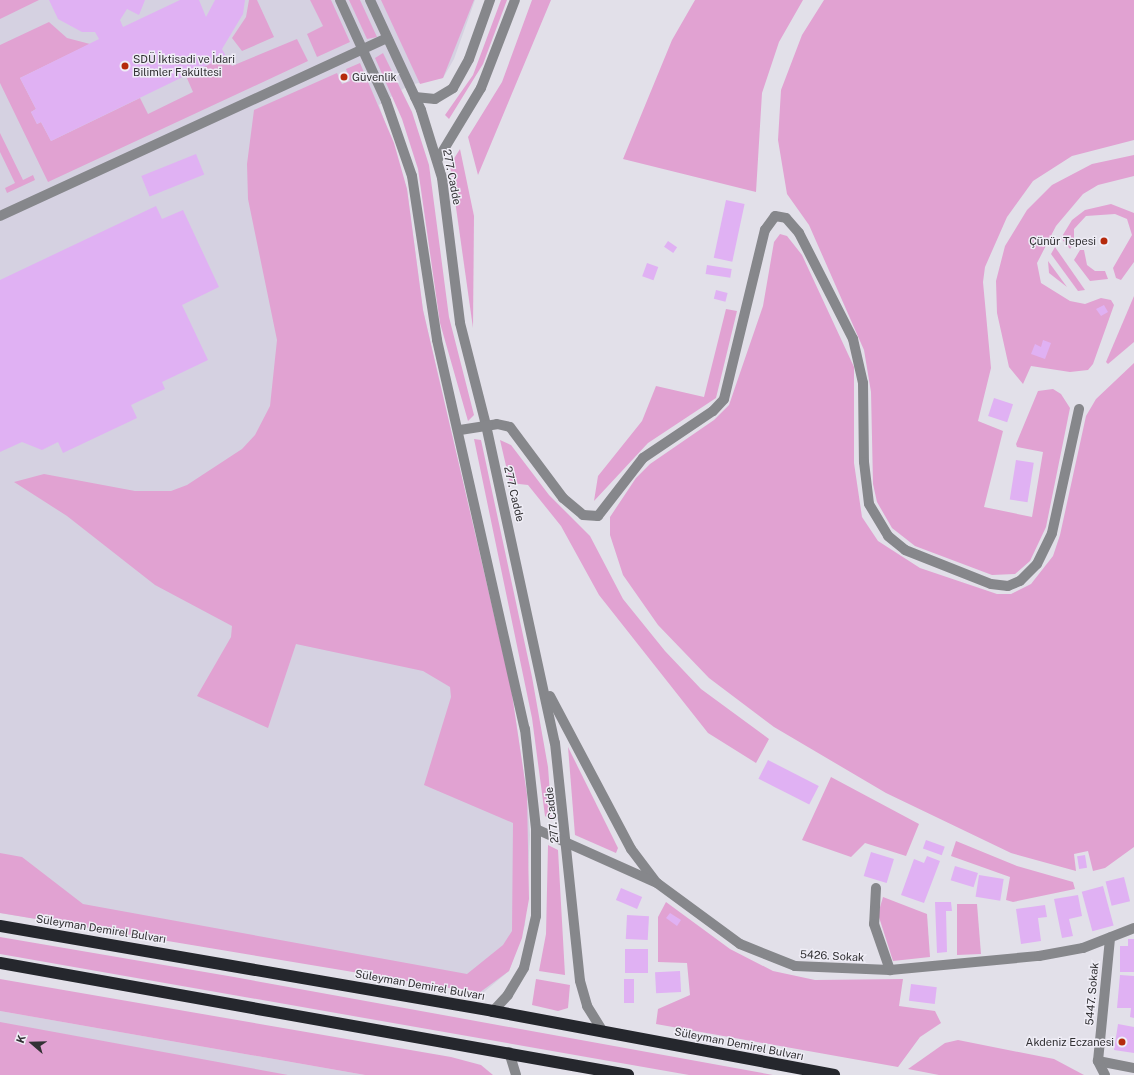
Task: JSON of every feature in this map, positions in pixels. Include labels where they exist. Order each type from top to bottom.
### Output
[{"type":"highway","name":"Süleyman Demirel Bulvarı","points":[[0,926],[493,1011],[834,1075]]},
{"type":"highway","points":[[0,963],[509,1052],[578,1070],[628,1075]]},
{"type":"street","name":"277. Cadde","points":[[340,0],[386,101],[412,176],[434,324],[460,430],[516,680],[536,829],[536,916],[529,953],[516,984],[493,1011]]},
{"type":"street","name":"277. Cadde","points":[[370,0],[415,97],[438,160],[460,323],[486,425],[546,688],[567,843],[580,981],[587,1006],[603,1032]]},
{"type":"street","points":[[415,97],[435,99],[453,88],[469,59],[490,0]]},
{"type":"street","points":[[438,160],[481,88],[515,0]]},
{"type":"street","points":[[0,216],[362,48],[387,38]]},
{"type":"street","points":[[460,430],[486,425],[501,425],[513,430],[563,498],[584,515],[598,516],[643,458],[713,411],[724,399],[765,230],[775,216],[786,218],[800,233],[853,339],[863,384],[864,462],[869,504],[888,536],[905,550],[991,584],[1008,586],[1020,581],[1037,564],[1052,533],[1079,409]]},
{"type":"street","points":[[546,688],[631,849],[657,883]]},
{"type":"street","name":"5426. Sokak","points":[[536,829],[657,883],[730,938],[770,959],[809,968],[890,970],[1059,953],[1110,938],[1134,928]]},
{"type":"street","points":[[876,888],[874,924],[890,970]]},
{"type":"street","name":"5447. Sokak","points":[[1104,1075],[1098,1061],[1110,938]]},
{"type":"street","points":[[509,1052],[516,1075]]},
{"type":"street","points":[[1098,1061],[1134,1068]]},
{"type":"shaded area","points":[[0,0],[475,0],[454,59],[443,78],[409,85],[379,105],[407,189],[423,310],[511,688],[527,795],[530,835],[525,925],[509,971],[484,992],[0,913]]},
{"type":"shaded area","points":[[0,0],[39,0],[0,19]]},
{"type":"shaded area","points":[[249,0],[257,0],[274,37],[242,51],[232,38],[246,17]]},
{"type":"shaded area","points":[[310,0],[331,0],[350,42],[317,57],[307,34],[323,26]]},
{"type":"shaded area","points":[[349,0],[360,0],[377,37],[367,39]]},
{"type":"shaded area","points":[[381,0],[474,0],[443,78],[420,84]]},
{"type":"shaded area","points":[[501,0],[507,0],[483,64],[449,119],[445,115],[473,75]]},
{"type":"shaded area","points":[[532,0],[551,0],[478,175],[468,137],[502,82]]},
{"type":"shaded area","points":[[695,0],[803,0],[779,42],[762,93],[756,192],[623,159],[672,40]]},
{"type":"shaded area","points":[[824,0],[1134,0],[1134,140],[1072,156],[1033,181],[1007,217],[985,267],[983,282],[991,368],[978,421],[1003,431],[984,507],[1032,517],[1043,452],[1017,447],[1016,444],[1038,391],[1053,389],[1061,394],[1070,408],[1046,527],[1030,561],[1015,574],[992,575],[915,546],[892,528],[877,502],[873,484],[871,392],[864,350],[809,225],[787,194],[778,140],[781,90],[802,35]]},
{"type":"shaded area","points":[[49,22],[67,38],[90,44],[20,78],[36,109],[31,112],[37,124],[41,122],[51,141],[140,98],[148,114],[193,92],[186,76],[226,56],[232,66],[297,39],[308,61],[48,182],[0,83],[0,45]]},
{"type":"shaded area","points":[[383,53],[412,112],[429,165],[449,317],[474,415],[468,421],[440,323],[418,169],[402,119],[375,58]]},
{"type":"shaded area","points":[[360,63],[394,143],[407,189],[423,310],[511,688],[527,795],[529,899],[522,938],[509,971],[479,993],[0,913],[0,853],[22,857],[83,904],[467,974],[503,945],[512,931],[513,823],[424,785],[451,697],[450,687],[423,671],[296,644],[268,728],[197,696],[231,637],[232,626],[155,585],[67,516],[14,482],[44,474],[135,491],[171,491],[187,485],[242,449],[255,435],[270,406],[277,340],[248,199],[247,164],[254,110],[337,73],[342,84],[350,81],[346,69]]},
{"type":"shaded area","points":[[0,133],[23,180],[33,175],[35,180],[7,193],[5,188],[15,183],[0,152]]},
{"type":"shaded area","points":[[460,149],[474,216],[473,328],[450,165]]},
{"type":"shaded area","points":[[1134,155],[1134,176],[1098,185],[1083,194],[1056,226],[1037,263],[1041,283],[1070,301],[1085,304],[1101,298],[1111,300],[1114,305],[1093,364],[1088,370],[1070,372],[1031,366],[1023,384],[1009,367],[997,313],[996,281],[1005,246],[1027,210],[1052,185],[1092,164]]},
{"type":"shaded area","points":[[1111,204],[1134,213],[1134,262],[1121,280],[1116,278],[1113,268],[1132,235],[1127,219],[1115,214],[1086,216],[1074,229],[1074,243],[1070,249],[1061,238],[1072,220],[1085,210]]},
{"type":"shaded area","points":[[780,234],[787,236],[802,255],[854,367],[854,463],[862,517],[878,541],[920,568],[997,594],[1011,594],[1031,584],[1053,556],[1060,535],[1086,416],[1096,399],[1134,363],[1134,847],[1105,868],[1093,871],[1088,851],[1074,854],[1076,871],[1011,853],[886,793],[774,727],[709,678],[658,625],[623,575],[610,535],[610,517],[636,478],[650,464],[714,420],[729,405],[763,306],[774,242]]},
{"type":"shaded area","points":[[1055,247],[1085,290],[1078,291],[1051,254]]},
{"type":"shaded area","points":[[1080,250],[1084,250],[1087,265],[1095,271],[1105,271],[1108,279],[1090,281],[1074,260]]},
{"type":"shaded area","points":[[1048,261],[1067,287],[1049,273]]},
{"type":"shaded area","points":[[1134,296],[1134,342],[1108,364],[1106,362]]},
{"type":"shaded area","points":[[726,309],[737,311],[716,398],[648,443],[594,501],[598,476],[642,421],[656,386],[704,397]]},
{"type":"shaded area","points":[[474,439],[481,440],[532,677],[548,767],[552,821],[545,816],[532,718]]},
{"type":"shaded area","points":[[500,440],[511,445],[549,495],[590,536],[623,599],[665,651],[701,689],[769,739],[756,763],[708,733],[599,595],[561,526],[528,485],[510,483]]},
{"type":"shaded area","points":[[568,747],[618,848],[616,853],[575,835]]},
{"type":"shaded area","points":[[831,777],[919,824],[906,856],[865,843],[851,857],[802,840]]},
{"type":"shaded area","points":[[956,841],[1017,866],[1073,882],[1075,889],[1013,902],[1006,900],[1010,877],[951,856]]},
{"type":"shaded area","points":[[548,845],[558,850],[565,975],[539,971],[546,934]]},
{"type":"shaded area","points":[[883,897],[927,914],[930,957],[893,961],[878,914]]},
{"type":"shaded area","points":[[666,902],[730,949],[773,971],[815,980],[903,979],[899,1006],[935,1011],[941,1023],[920,1037],[898,1067],[656,1024],[658,1009],[690,995],[687,963],[658,962],[658,917]]},
{"type":"shaded area","points":[[957,904],[977,904],[981,954],[957,955]]},
{"type":"shaded area","points":[[0,937],[234,977],[773,1075],[689,1075],[0,954]]},
{"type":"shaded area","points":[[0,979],[451,1057],[481,1065],[493,1075],[365,1075],[0,1011]]},
{"type":"shaded area","points":[[536,979],[570,985],[568,1008],[558,1011],[532,1005]]},
{"type":"shaded area","points":[[0,1011],[365,1075],[0,1075]]},
{"type":"shaded area","points":[[0,1022],[288,1075],[0,1075]]},
{"type":"shaded area","points":[[958,1040],[1054,1059],[1084,1075],[939,1075],[908,1069],[945,1043]]},
{"type":"building","name":"SDÜ İktisadi ve İdari Bilimler Fakültesi","points":[[49,0],[145,0],[139,15],[127,9],[120,20],[123,27],[180,0],[199,0],[206,17],[215,0],[245,0],[243,14],[222,49],[226,56],[51,141],[41,122],[37,124],[31,112],[36,109],[20,78],[99,39],[95,32],[82,32],[58,19]]},
{"type":"building","name":"Güvenlik","points":[[344,72],[347,79],[343,81],[340,74]]},
{"type":"building","points":[[196,154],[204,174],[150,196],[141,176]]},
{"type":"building","points":[[726,200],[745,204],[732,262],[714,258]]},
{"type":"building","points":[[156,206],[162,219],[183,210],[219,287],[182,305],[208,360],[162,382],[165,389],[131,405],[137,418],[63,453],[58,442],[42,450],[22,442],[0,452],[0,280]]},
{"type":"building","points":[[668,241],[677,247],[673,253],[664,247]]},
{"type":"building","points":[[647,263],[658,267],[653,280],[642,276]]},
{"type":"building","points":[[707,265],[732,269],[730,278],[706,274]]},
{"type":"building","points":[[716,290],[728,293],[725,302],[714,299]]},
{"type":"building","points":[[1104,305],[1108,312],[1101,316],[1096,309]]},
{"type":"building","points":[[1043,340],[1051,343],[1045,359],[1031,354],[1035,344],[1041,347]]},
{"type":"building","points":[[994,398],[1013,404],[1007,422],[988,416]]},
{"type":"building","points":[[1016,460],[1034,463],[1028,502],[1010,500]]},
{"type":"building","points":[[768,760],[819,786],[809,805],[758,779]]},
{"type":"building","points":[[926,840],[945,847],[942,855],[923,848]]},
{"type":"building","points":[[871,852],[894,859],[887,883],[864,876]]},
{"type":"building","points":[[1085,855],[1087,868],[1079,869],[1077,856]]},
{"type":"building","points":[[927,856],[940,861],[924,903],[901,895],[914,859],[924,863]]},
{"type":"building","points":[[955,866],[978,873],[974,887],[951,880]]},
{"type":"building","points":[[979,875],[1004,879],[1000,901],[976,897]]},
{"type":"building","points":[[1124,877],[1130,901],[1112,906],[1106,882]]},
{"type":"building","points":[[1103,886],[1114,926],[1092,931],[1082,892]]},
{"type":"building","points":[[621,888],[642,897],[637,909],[616,900]]},
{"type":"building","points":[[1078,895],[1082,916],[1069,919],[1073,936],[1062,938],[1054,899]]},
{"type":"building","points":[[935,902],[951,902],[952,911],[946,911],[947,952],[937,953]]},
{"type":"building","points":[[1045,905],[1047,917],[1038,918],[1041,941],[1021,944],[1016,909]]},
{"type":"building","points":[[670,913],[681,920],[677,926],[666,918]]},
{"type":"building","points":[[627,915],[649,916],[648,940],[626,939]]},
{"type":"building","points":[[1128,939],[1134,939],[1134,972],[1120,972],[1120,946],[1128,946]]},
{"type":"building","points":[[625,949],[648,949],[648,973],[625,973]]},
{"type":"building","points":[[680,971],[681,992],[656,993],[655,972]]},
{"type":"building","points":[[1120,975],[1134,976],[1134,1018],[1130,1017],[1131,1008],[1117,1008]]},
{"type":"building","points":[[624,979],[634,979],[634,1003],[624,1003]]},
{"type":"building","points":[[911,984],[937,987],[935,1004],[909,1001]]},
{"type":"building","points":[[1118,1024],[1134,1027],[1134,1053],[1114,1050]]},
{"type":"place","name":"SDÜ İktisadi ve İdari Bilimler Fakültesi","points":[[125,66]]},
{"type":"place","name":"Güvenlik","points":[[344,77]]},
{"type":"place","name":"Çünür Tepesi","points":[[1104,241]]},
{"type":"place","name":"Akdeniz Eczanesi","points":[[1122,1042]]}]
